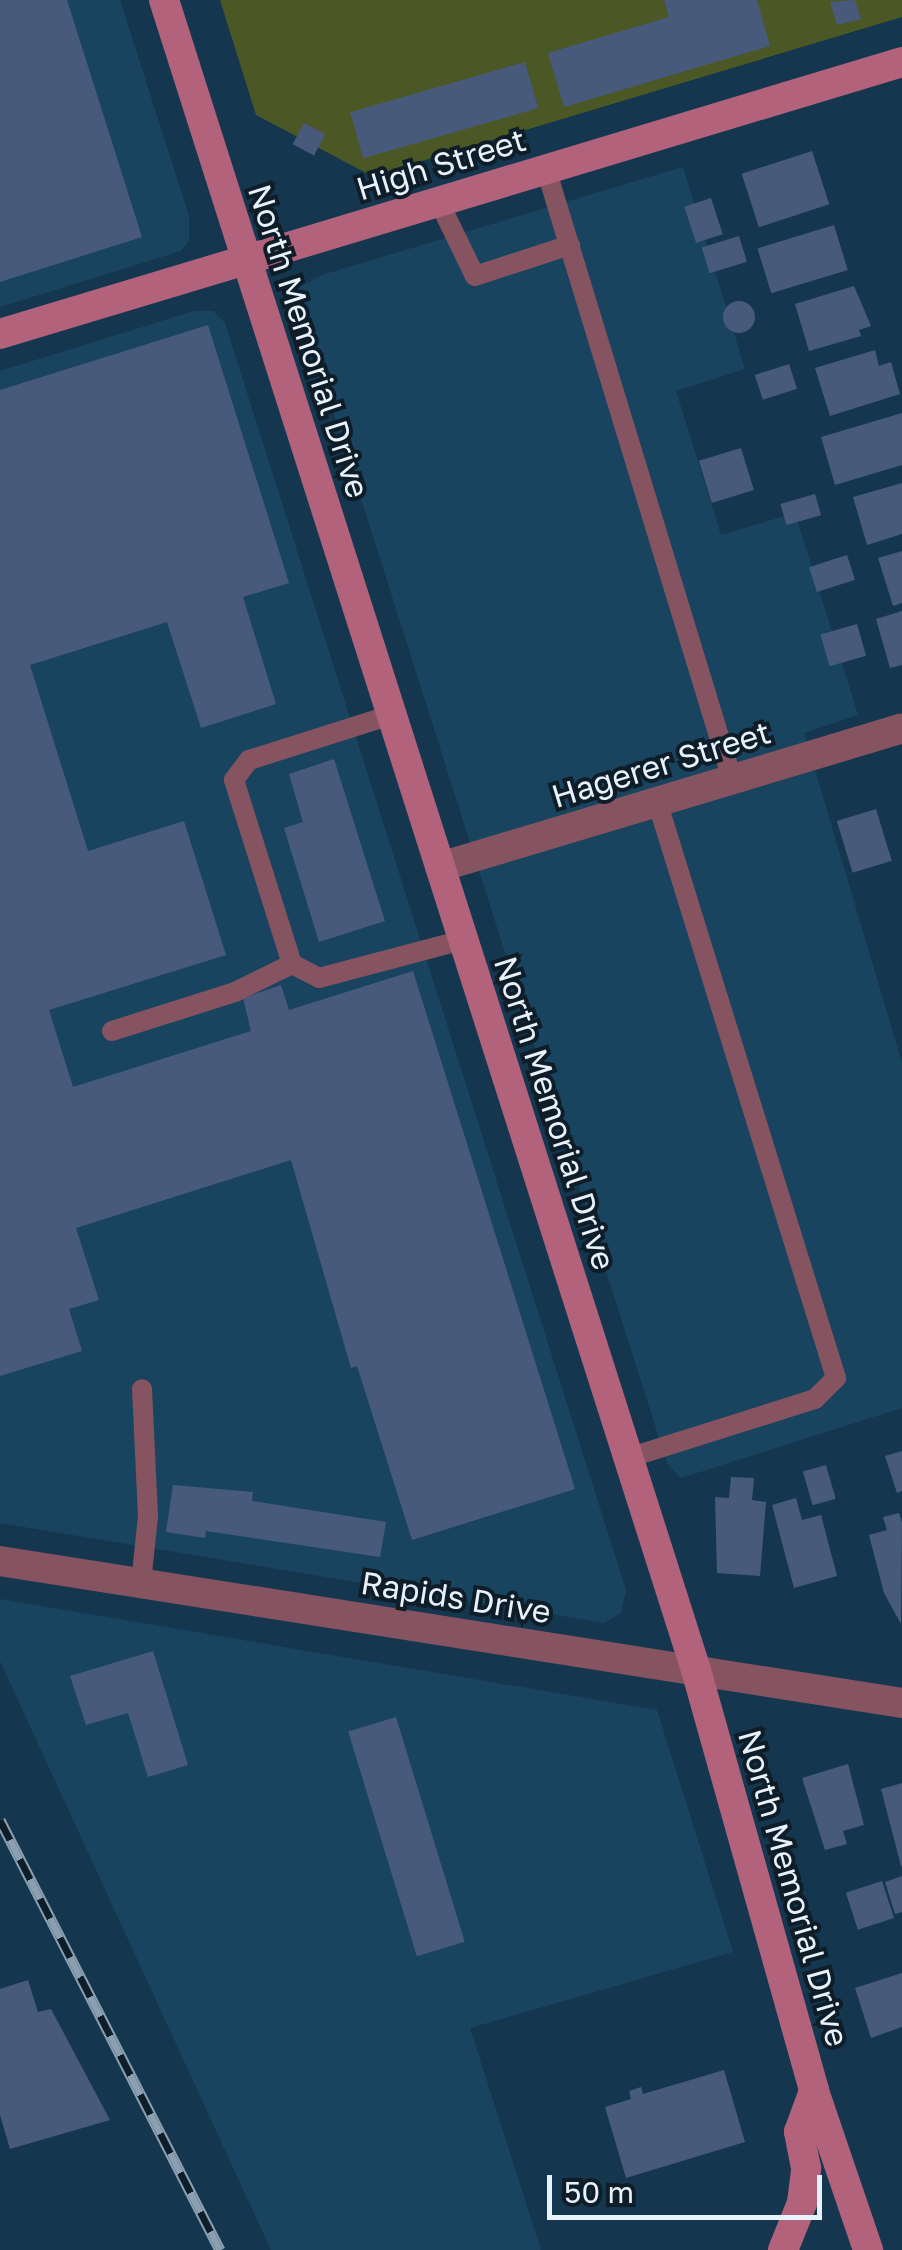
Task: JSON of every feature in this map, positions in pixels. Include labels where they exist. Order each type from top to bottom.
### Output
[{"type":"main road","name":"North Memorial Drive","points":[[164,0],[696,1670],[814,2090],[868,2250]]},
{"type":"main road","name":"High Street","points":[[0,334],[902,62]]},
{"type":"main road","points":[[784,2250],[802,2203],[806,2168],[799,2132],[814,2090]]},
{"type":"street","name":"Hagerer Street","points":[[440,867],[902,728]]},
{"type":"street","name":"Rapids Drive","points":[[0,1561],[902,1703]]},
{"type":"lane","points":[[546,169],[732,779]]},
{"type":"lane","points":[[439,202],[476,276],[570,246]]},
{"type":"lane","points":[[392,715],[248,760],[234,780],[292,964],[319,978],[463,940]]},
{"type":"lane","points":[[628,1458],[815,1399],[836,1378],[657,801]]},
{"type":"lane","points":[[112,1030],[235,992],[292,964]]},
{"type":"lane","points":[[142,1389],[148,1516],[142,1583]]},
{"type":"shaded area","points":[[0,0],[120,0],[189,216],[189,241],[181,251],[0,307]]},
{"type":"shaded area","points":[[683,167],[745,369],[676,391],[721,535],[795,513],[858,715],[804,733],[902,1063],[902,1408],[681,1478],[667,1463],[297,297],[299,287],[322,275]]},
{"type":"shaded area","points":[[194,311],[213,311],[225,323],[626,1590],[621,1613],[604,1623],[0,1523],[0,371]]},
{"type":"shaded area","points":[[0,1599],[657,1710],[733,1952],[470,2028],[541,2250],[271,2250],[0,1661]]},
{"type":"green space","points":[[220,0],[902,0],[902,17],[372,176],[256,115]]},
{"type":"building","points":[[0,0],[67,0],[142,237],[0,282]]},
{"type":"building","points":[[664,0],[757,0],[770,46],[564,107],[548,53],[669,17]]},
{"type":"building","points":[[855,0],[861,19],[837,25],[830,2]]},
{"type":"building","points":[[525,62],[538,108],[363,158],[350,112]]},
{"type":"building","points":[[304,123],[325,134],[314,155],[293,144]]},
{"type":"building","points":[[812,151],[829,204],[759,227],[742,174]]},
{"type":"building","points":[[711,198],[723,234],[696,243],[684,207]]},
{"type":"building","points":[[834,225],[848,270],[771,293],[757,248]]},
{"type":"building","points":[[739,236],[747,262],[710,273],[702,247]]},
{"type":"building","points":[[854,286],[871,326],[859,330],[861,336],[809,351],[795,304]]},
{"type":"building","points":[[739,301],[750,306],[755,317],[750,328],[739,333],[728,328],[723,317],[728,306]]},
{"type":"building","points":[[208,325],[289,583],[243,597],[276,704],[201,728],[167,622],[30,665],[88,851],[184,821],[226,955],[49,1010],[73,1087],[251,1031],[243,998],[281,985],[289,1010],[413,971],[575,1489],[412,1540],[357,1366],[351,1368],[291,1160],[76,1228],[99,1300],[69,1309],[82,1351],[0,1376],[0,390]]},
{"type":"building","points":[[875,350],[879,366],[891,362],[900,394],[830,416],[815,368]]},
{"type":"building","points":[[789,364],[797,389],[763,400],[755,375]]},
{"type":"building","points":[[902,413],[902,465],[835,485],[821,437]]},
{"type":"building","points":[[741,448],[754,490],[712,503],[699,461]]},
{"type":"building","points":[[902,483],[902,534],[867,545],[853,497]]},
{"type":"building","points":[[815,494],[821,515],[786,525],[780,504]]},
{"type":"building","points":[[902,551],[902,603],[893,606],[878,558]]},
{"type":"building","points":[[847,555],[855,580],[817,592],[809,567]]},
{"type":"building","points":[[902,611],[902,665],[890,668],[876,619]]},
{"type":"building","points":[[857,624],[866,656],[830,666],[820,634]]},
{"type":"building","points":[[334,759],[385,921],[319,942],[284,828],[303,822],[289,774]]},
{"type":"building","points":[[876,809],[892,861],[853,873],[837,821]]},
{"type":"building","points":[[902,1451],[902,1491],[897,1493],[885,1456]]},
{"type":"building","points":[[826,1465],[836,1499],[813,1505],[803,1472]]},
{"type":"building","points":[[731,1477],[754,1478],[752,1500],[766,1502],[760,1576],[717,1573],[715,1497],[729,1498]]},
{"type":"building","points":[[173,1485],[253,1492],[252,1501],[386,1522],[380,1557],[206,1531],[205,1538],[166,1532]]},
{"type":"building","points":[[796,1498],[802,1520],[821,1515],[837,1576],[794,1588],[772,1505]]},
{"type":"building","points":[[899,1513],[901,1624],[884,1593],[869,1535],[887,1530],[883,1517]]},
{"type":"building","points":[[153,1651],[188,1765],[148,1777],[128,1713],[86,1725],[70,1676]]},
{"type":"building","points":[[396,1717],[465,1942],[417,1956],[348,1732]]},
{"type":"building","points":[[848,1764],[864,1825],[843,1831],[847,1844],[825,1850],[802,1778]]},
{"type":"building","points":[[902,1783],[902,1866],[901,1866],[881,1789]]},
{"type":"building","points":[[902,1876],[902,1912],[895,1914],[885,1882]]},
{"type":"building","points":[[882,1881],[894,1918],[858,1930],[846,1893]]},
{"type":"building","points":[[902,1973],[902,2027],[871,2038],[855,1988]]},
{"type":"building","points":[[28,1980],[38,2012],[51,2009],[110,2120],[10,2149],[0,2115],[0,1989]]},
{"type":"building","points":[[724,2070],[745,2142],[626,2178],[605,2107],[631,2099],[629,2091],[641,2087],[643,2094]]},
{"type":"railway","points":[[0,1820],[220,2250]]}]
